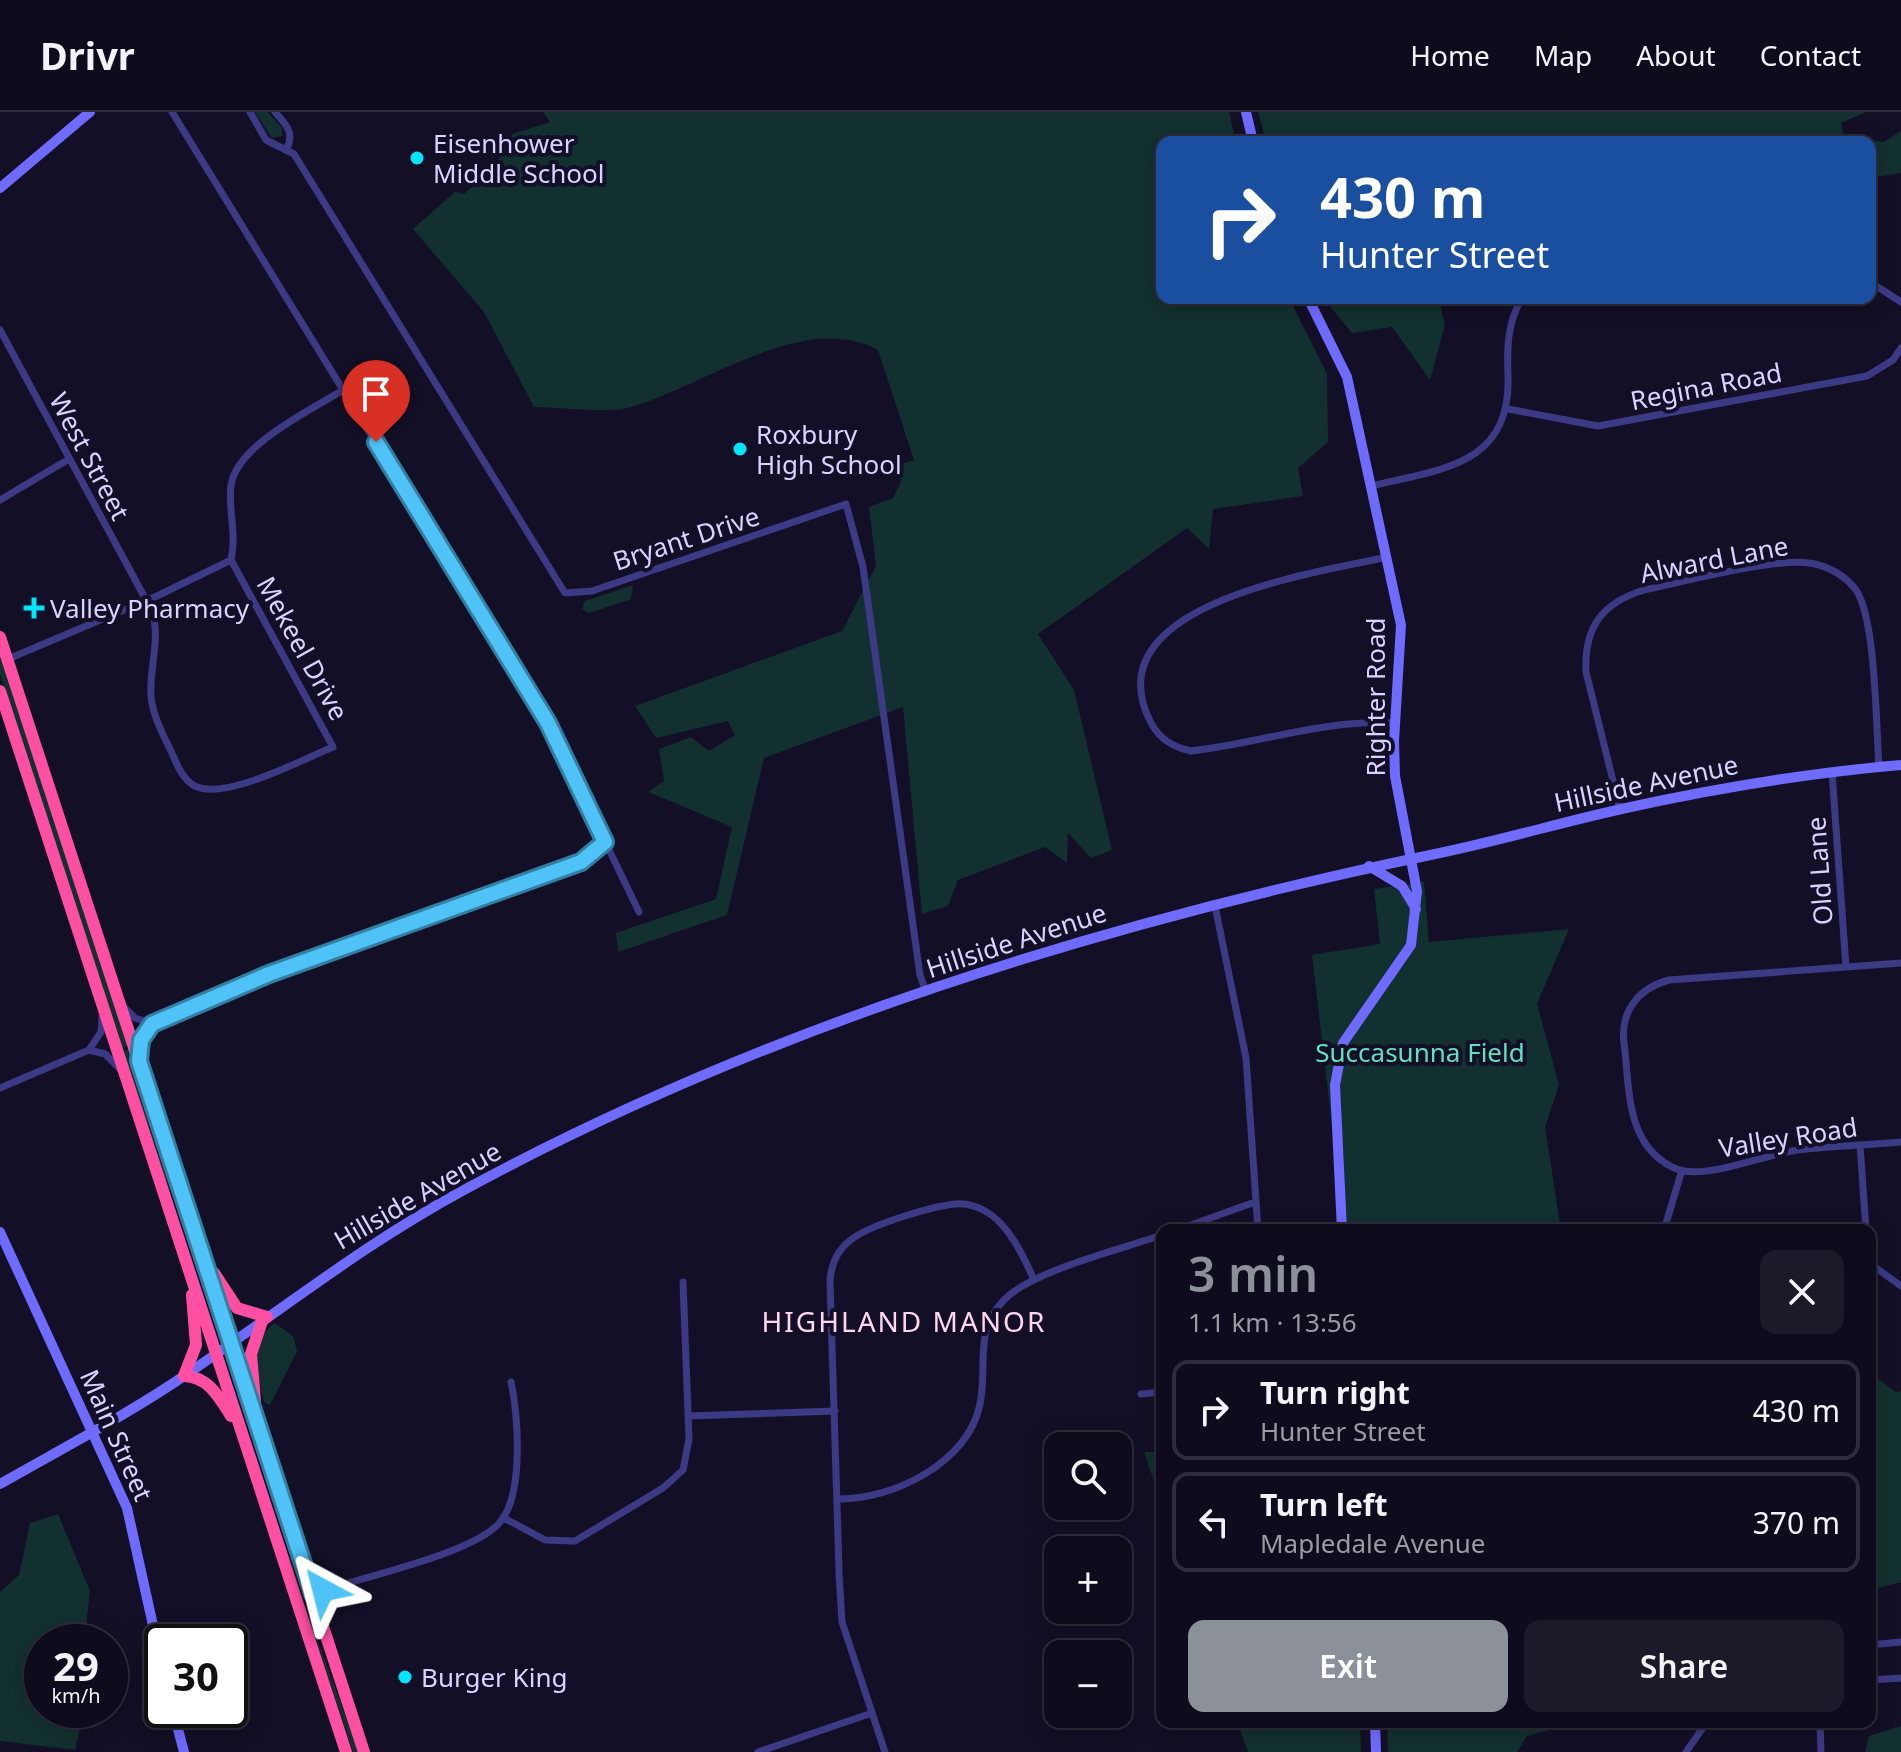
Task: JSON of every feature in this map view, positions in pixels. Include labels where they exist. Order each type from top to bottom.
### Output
[{"type":"highway","points":[[0,637],[364,1752]]},
{"type":"highway","points":[[0,691],[346,1752]]},
{"type":"highway","points":[[200,1248],[233,1304],[241,1311],[264,1319],[251,1354],[254,1417]]},
{"type":"highway","points":[[189,1268],[196,1345],[184,1376],[196,1378],[211,1387],[242,1434]]},
{"type":"main road","points":[[0,188],[90,112]]},
{"type":"main road","points":[[1246,112],[1252,136]]},
{"type":"main road","name":"Righter Road","points":[[1311,304],[1347,377],[1387,557],[1402,643],[1395,723],[1395,776],[1411,858],[1417,911],[1411,945],[1351,1029],[1338,1063],[1335,1085],[1342,1224]]},
{"type":"main road","name":"Hillside Avenue","points":[[0,1484],[184,1376],[391,1231],[553,1144],[699,1076],[926,992],[1080,941],[1369,866],[1713,790],[1901,765]]},
{"type":"main road","points":[[1369,866],[1402,886],[1417,911]]},
{"type":"main road","name":"Main Street","points":[[0,1232],[133,1527],[153,1624]]},
{"type":"main road","points":[[178,1728],[184,1752]]},
{"type":"main road","points":[[1375,1728],[1376,1752]]},
{"type":"street","points":[[172,112],[548,723],[639,912]]},
{"type":"street","name":"Bryant Drive","points":[[250,112],[266,140],[277,147],[287,148]]},
{"type":"street","name":"Bryant Drive","points":[[275,112],[289,129],[291,141],[287,148]]},
{"type":"street","name":"Bryant Drive","points":[[287,148],[565,593],[592,591],[846,504],[863,567],[920,975],[926,992]]},
{"type":"street","points":[[1876,286],[1901,302]]},
{"type":"street","points":[[1371,486],[1447,468],[1475,455],[1494,436],[1508,409],[1509,330],[1520,304]]},
{"type":"street","name":"West Street","points":[[0,330],[146,600]]},
{"type":"street","name":"Regina Road","points":[[1508,409],[1598,426],[1639,420],[1867,376],[1893,360],[1901,348]]},
{"type":"street","points":[[8,659],[231,560],[234,541],[231,488],[240,461],[263,441],[343,390]]},
{"type":"street","points":[[0,500],[69,459]]},
{"type":"street","points":[[1387,557],[1226,596],[1152,646],[1140,680],[1149,720],[1158,737],[1175,748],[1191,751],[1321,725],[1356,721],[1395,723]]},
{"type":"street","name":"Mekeel Drive","points":[[146,600],[156,631],[151,683],[154,713],[180,771],[190,783],[203,789],[224,790],[333,747],[325,725],[231,560]]},
{"type":"street","name":"Alward Lane","points":[[1620,809],[1586,672],[1585,650],[1595,620],[1624,597],[1644,590],[1798,562],[1825,567],[1844,577],[1857,591],[1867,623],[1879,767]]},
{"type":"street","name":"Old Lane","points":[[1832,772],[1846,967]]},
{"type":"street","points":[[139,1061],[141,1040],[152,1024],[269,974],[581,862],[605,842]]},
{"type":"street","points":[[1215,906],[1246,1058],[1257,1224]]},
{"type":"street","points":[[1666,1224],[1682,1170],[1669,1166],[1650,1149],[1634,1118],[1624,1037],[1625,1019],[1633,1001],[1654,985],[1669,980],[1901,963]]},
{"type":"street","points":[[119,1001],[135,1018],[152,1024]]},
{"type":"street","points":[[0,1088],[89,1050],[101,1032],[102,1004]]},
{"type":"street","points":[[89,1050],[106,1055],[126,1078]]},
{"type":"street","name":"Valley Road","points":[[1682,1170],[1697,1172],[1797,1150],[1901,1142]]},
{"type":"street","points":[[1860,1145],[1866,1224]]},
{"type":"street","points":[[1194,1224],[1255,1202]]},
{"type":"street","points":[[885,1752],[842,1622],[831,1272],[838,1254],[853,1237],[944,1206],[968,1204],[989,1213],[1004,1228],[1034,1280]]},
{"type":"street","points":[[838,1499],[858,1499],[891,1491],[915,1478],[963,1441],[977,1417],[981,1399],[981,1345],[986,1325],[1004,1300],[1034,1280],[1156,1237]]},
{"type":"street","points":[[1876,1268],[1901,1286]]},
{"type":"street","points":[[504,1518],[545,1540],[575,1541],[588,1536],[663,1488],[683,1470],[688,1457],[688,1416],[683,1282]]},
{"type":"street","points":[[313,1594],[479,1540],[504,1518],[514,1483],[517,1410],[511,1382]]},
{"type":"street","points":[[1141,1394],[1156,1393]]},
{"type":"street","points":[[688,1416],[835,1411]]},
{"type":"street","points":[[1876,1644],[1901,1642]]},
{"type":"street","points":[[1876,1680],[1901,1678]]},
{"type":"street","points":[[758,1752],[872,1713]]},
{"type":"street","points":[[1686,1752],[1703,1728]]},
{"type":"street","points":[[1820,1728],[1821,1752]]},
{"type":"green space","points":[[255,112],[268,112],[282,128],[282,136],[272,138]]},
{"type":"green space","points":[[543,112],[1229,112],[1235,136],[1156,136],[1156,304],[1292,304],[1327,374],[1328,442],[1298,468],[1303,496],[1213,509],[1209,549],[1187,528],[1038,634],[1074,690],[1112,850],[1091,858],[1068,833],[1067,863],[1045,847],[958,880],[948,906],[922,914],[903,707],[764,758],[727,915],[618,952],[616,933],[716,899],[732,827],[648,792],[664,781],[659,749],[691,737],[709,751],[735,735],[728,721],[656,738],[635,706],[842,631],[876,566],[869,507],[893,498],[901,481],[897,466],[914,460],[878,350],[850,340],[819,339],[787,345],[631,407],[597,410],[534,407],[484,312],[413,229],[455,192],[464,194],[478,182],[499,159],[512,134],[550,122]]},
{"type":"green space","points":[[1258,112],[1866,112],[1841,123],[1844,136],[1264,136]]},
{"type":"green space","points":[[1901,131],[1901,173],[1876,177],[1876,141],[1884,142]]},
{"type":"green space","points":[[1328,304],[1440,304],[1445,325],[1430,380],[1392,327],[1352,333]]},
{"type":"green space","points":[[633,585],[631,599],[589,613],[582,609],[585,601]]},
{"type":"green space","points":[[0,652],[128,1046],[122,1048],[0,674]]},
{"type":"green space","name":"Succasunna Field","points":[[1424,882],[1429,942],[1569,929],[1537,1004],[1559,1085],[1545,1127],[1560,1224],[1343,1224],[1312,955],[1380,944],[1374,889]]},
{"type":"green space","points":[[129,1049],[179,1209],[165,1178],[123,1051]]},
{"type":"green space","points":[[275,1323],[293,1336],[297,1351],[270,1405],[264,1402],[257,1359],[261,1339]]},
{"type":"green space","points":[[1876,1377],[1896,1392],[1901,1391],[1901,1582],[1876,1588]]},
{"type":"green space","points":[[1144,1452],[1156,1452],[1156,1487]]},
{"type":"green space","points":[[58,1514],[90,1591],[86,1624],[24,1624],[24,1728],[80,1728],[75,1750],[0,1741],[0,1592],[19,1575],[30,1523]]},
{"type":"green space","points":[[307,1612],[359,1752],[353,1752]]},
{"type":"green space","points":[[1901,1726],[1901,1752],[1865,1752],[1869,1736]]},
{"type":"green space","points":[[1239,1728],[1360,1728],[1361,1752],[1248,1752]]},
{"type":"green space","points":[[1387,1728],[1558,1728],[1527,1736],[1517,1752],[1388,1752]]},
{"type":"place","name":"Eisenhower Middle School","points":[[417,158]]},
{"type":"place","name":"Roxbury High School","points":[[740,449]]},
{"type":"place","name":"Valley Pharmacy","points":[[34,608]]},
{"type":"place","name":"Burger King","points":[[405,1677]]},
{"type":"district","name":"HIGHLAND MANOR","points":[[904,1321]]},
{"type":"route","points":[[323,1590],[313,1594],[257,1426],[139,1061],[141,1040],[152,1024],[269,974],[581,862],[605,842],[548,723],[376,442]]}]
